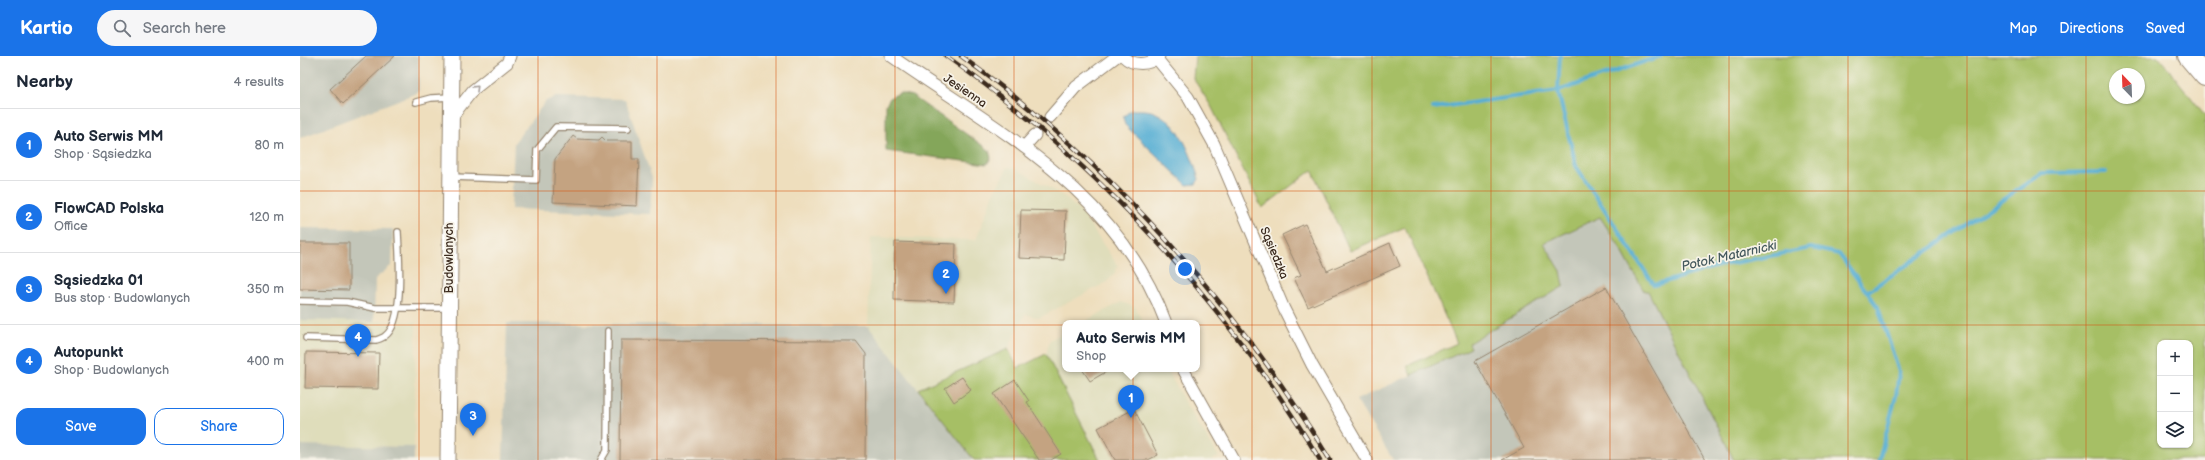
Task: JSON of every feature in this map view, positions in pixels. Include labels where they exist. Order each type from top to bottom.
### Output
[{"type":"highway","points":[[2188,56],[2205,76]]},
{"type":"main road","name":"Budowlanych","points":[[448,460],[449,177],[452,56]]},
{"type":"street","points":[[451,118],[473,90],[507,63],[510,56]]},
{"type":"street","name":"Jesienna","points":[[891,56],[1024,147]]},
{"type":"street","points":[[1050,117],[1076,87],[1117,56]]},
{"type":"street","points":[[1123,56],[1133,62],[1141,64],[1158,57]]},
{"type":"street","name":"Sąsiedzka","points":[[1158,57],[1188,97],[1214,144],[1284,309],[1315,371],[1367,460]]},
{"type":"street","points":[[1035,135],[1024,147],[1077,189],[1119,235],[1142,271],[1159,303],[1165,320]]},
{"type":"street","points":[[1185,372],[1234,460]]},
{"type":"lane","points":[[416,102],[431,98],[451,97]]},
{"type":"lane","points":[[449,177],[536,180],[538,150],[556,127],[628,128]]},
{"type":"lane","points":[[306,338],[376,340],[385,336],[391,329],[399,308],[398,232]]},
{"type":"lane","points":[[300,301],[347,302],[375,308],[449,308]]},
{"type":"lane","points":[[601,460],[607,450],[608,331]]},
{"type":"shaded area","points":[[300,56],[419,56],[419,92],[300,138]]},
{"type":"shaded area","points":[[556,97],[625,99],[652,178],[650,214],[511,209],[514,143],[546,101]]},
{"type":"shaded area","points":[[1008,167],[1015,168],[1065,197],[1081,212],[1118,266],[1114,274],[1107,282],[1039,318],[1025,314],[1008,349],[918,389],[868,326],[871,237],[976,240],[994,192]]},
{"type":"shaded area","points":[[1600,217],[1648,290],[1734,460],[1393,460],[1356,400],[1471,348],[1469,343],[1563,286],[1561,271],[1544,243]]},
{"type":"shaded area","points":[[300,228],[393,229],[392,265],[375,279],[374,322],[300,320]]},
{"type":"shaded area","points":[[1121,302],[1135,307],[1142,320],[1088,320]]},
{"type":"shaded area","points":[[300,320],[416,322],[414,447],[300,445]]},
{"type":"shaded area","points":[[507,323],[868,326],[974,460],[503,460]]},
{"type":"shaded area","points":[[1062,334],[1062,372],[1169,372],[1185,403],[1219,457],[1212,460],[1100,460],[1046,354],[1050,340]]},
{"type":"shaded area","points":[[300,445],[414,447],[414,460],[300,460]]},
{"type":"green space","points":[[1195,56],[2158,56],[2205,115],[2205,460],[1734,460],[1648,291],[1644,291],[1618,244],[1600,217],[1544,243],[1561,271],[1564,286],[1469,343],[1471,348],[1411,375],[1407,366],[1457,343],[1405,227],[1350,251],[1312,170],[1262,208],[1211,106],[1193,78]]},
{"type":"green space","points":[[900,93],[912,96],[989,150],[991,158],[987,164],[886,151],[886,104],[891,97]]},
{"type":"green space","points":[[1008,349],[1018,368],[1046,354],[1100,460],[974,460],[918,389]]},
{"type":"water","points":[[1131,110],[1153,112],[1165,118],[1172,125],[1184,141],[1188,150],[1199,179],[1196,184],[1187,185],[1125,125],[1123,117]]},
{"type":"building","points":[[366,56],[395,56],[343,104],[330,89]]},
{"type":"building","points":[[573,136],[577,139],[599,140],[602,137],[606,141],[632,141],[632,159],[639,159],[637,206],[553,202],[555,159]]},
{"type":"building","points":[[1021,210],[1066,211],[1064,260],[1019,258]]},
{"type":"building","points":[[1305,224],[1327,271],[1390,243],[1400,266],[1308,307],[1294,278],[1301,275],[1282,235]]},
{"type":"building","points":[[895,242],[956,244],[954,302],[894,300]]},
{"type":"building","points":[[300,243],[349,243],[349,290],[300,289]]},
{"type":"building","points":[[1606,287],[1705,460],[1502,460],[1524,448],[1475,361]]},
{"type":"building","points":[[621,340],[856,341],[866,354],[865,460],[620,460]]},
{"type":"building","points":[[306,352],[379,353],[378,389],[305,388]]},
{"type":"building","points":[[1084,372],[1106,372],[1090,381]]},
{"type":"building","points":[[962,377],[971,390],[954,402],[945,388]]},
{"type":"building","points":[[1015,380],[1029,401],[1027,402],[1061,454],[1051,460],[1039,460],[994,394]]},
{"type":"building","points":[[1134,409],[1158,455],[1148,460],[1115,460],[1098,428]]},
{"type":"waterway","name":"Potok Matarnicki","points":[[1560,56],[1558,91],[1576,166],[1654,285],[1718,266],[1811,248],[1839,254],[1878,307],[1899,372],[1896,396],[1879,460]]},
{"type":"waterway","points":[[1433,108],[1558,91],[1661,56]]},
{"type":"waterway","points":[[1867,292],[2042,173],[2106,172]]},
{"type":"tunnel","points":[[1035,135],[1050,117]]},
{"type":"railway","points":[[946,56],[1002,97],[1055,142],[1106,189],[1154,238],[1200,291],[1243,345],[1283,402],[1320,460]]},
{"type":"railway","points":[[961,56],[1016,98],[1068,142],[1118,189],[1166,239],[1211,291],[1253,346],[1293,402],[1330,460]]},
{"type":"place","name":"FlowCAD Polska","points":[[946,294]]},
{"type":"place","name":"Autopunkt","points":[[358,357]]},
{"type":"place","name":"Auto Serwis MM","points":[[1131,418]]},
{"type":"place","name":"Sąsiedzka 01","points":[[473,436]]}]
